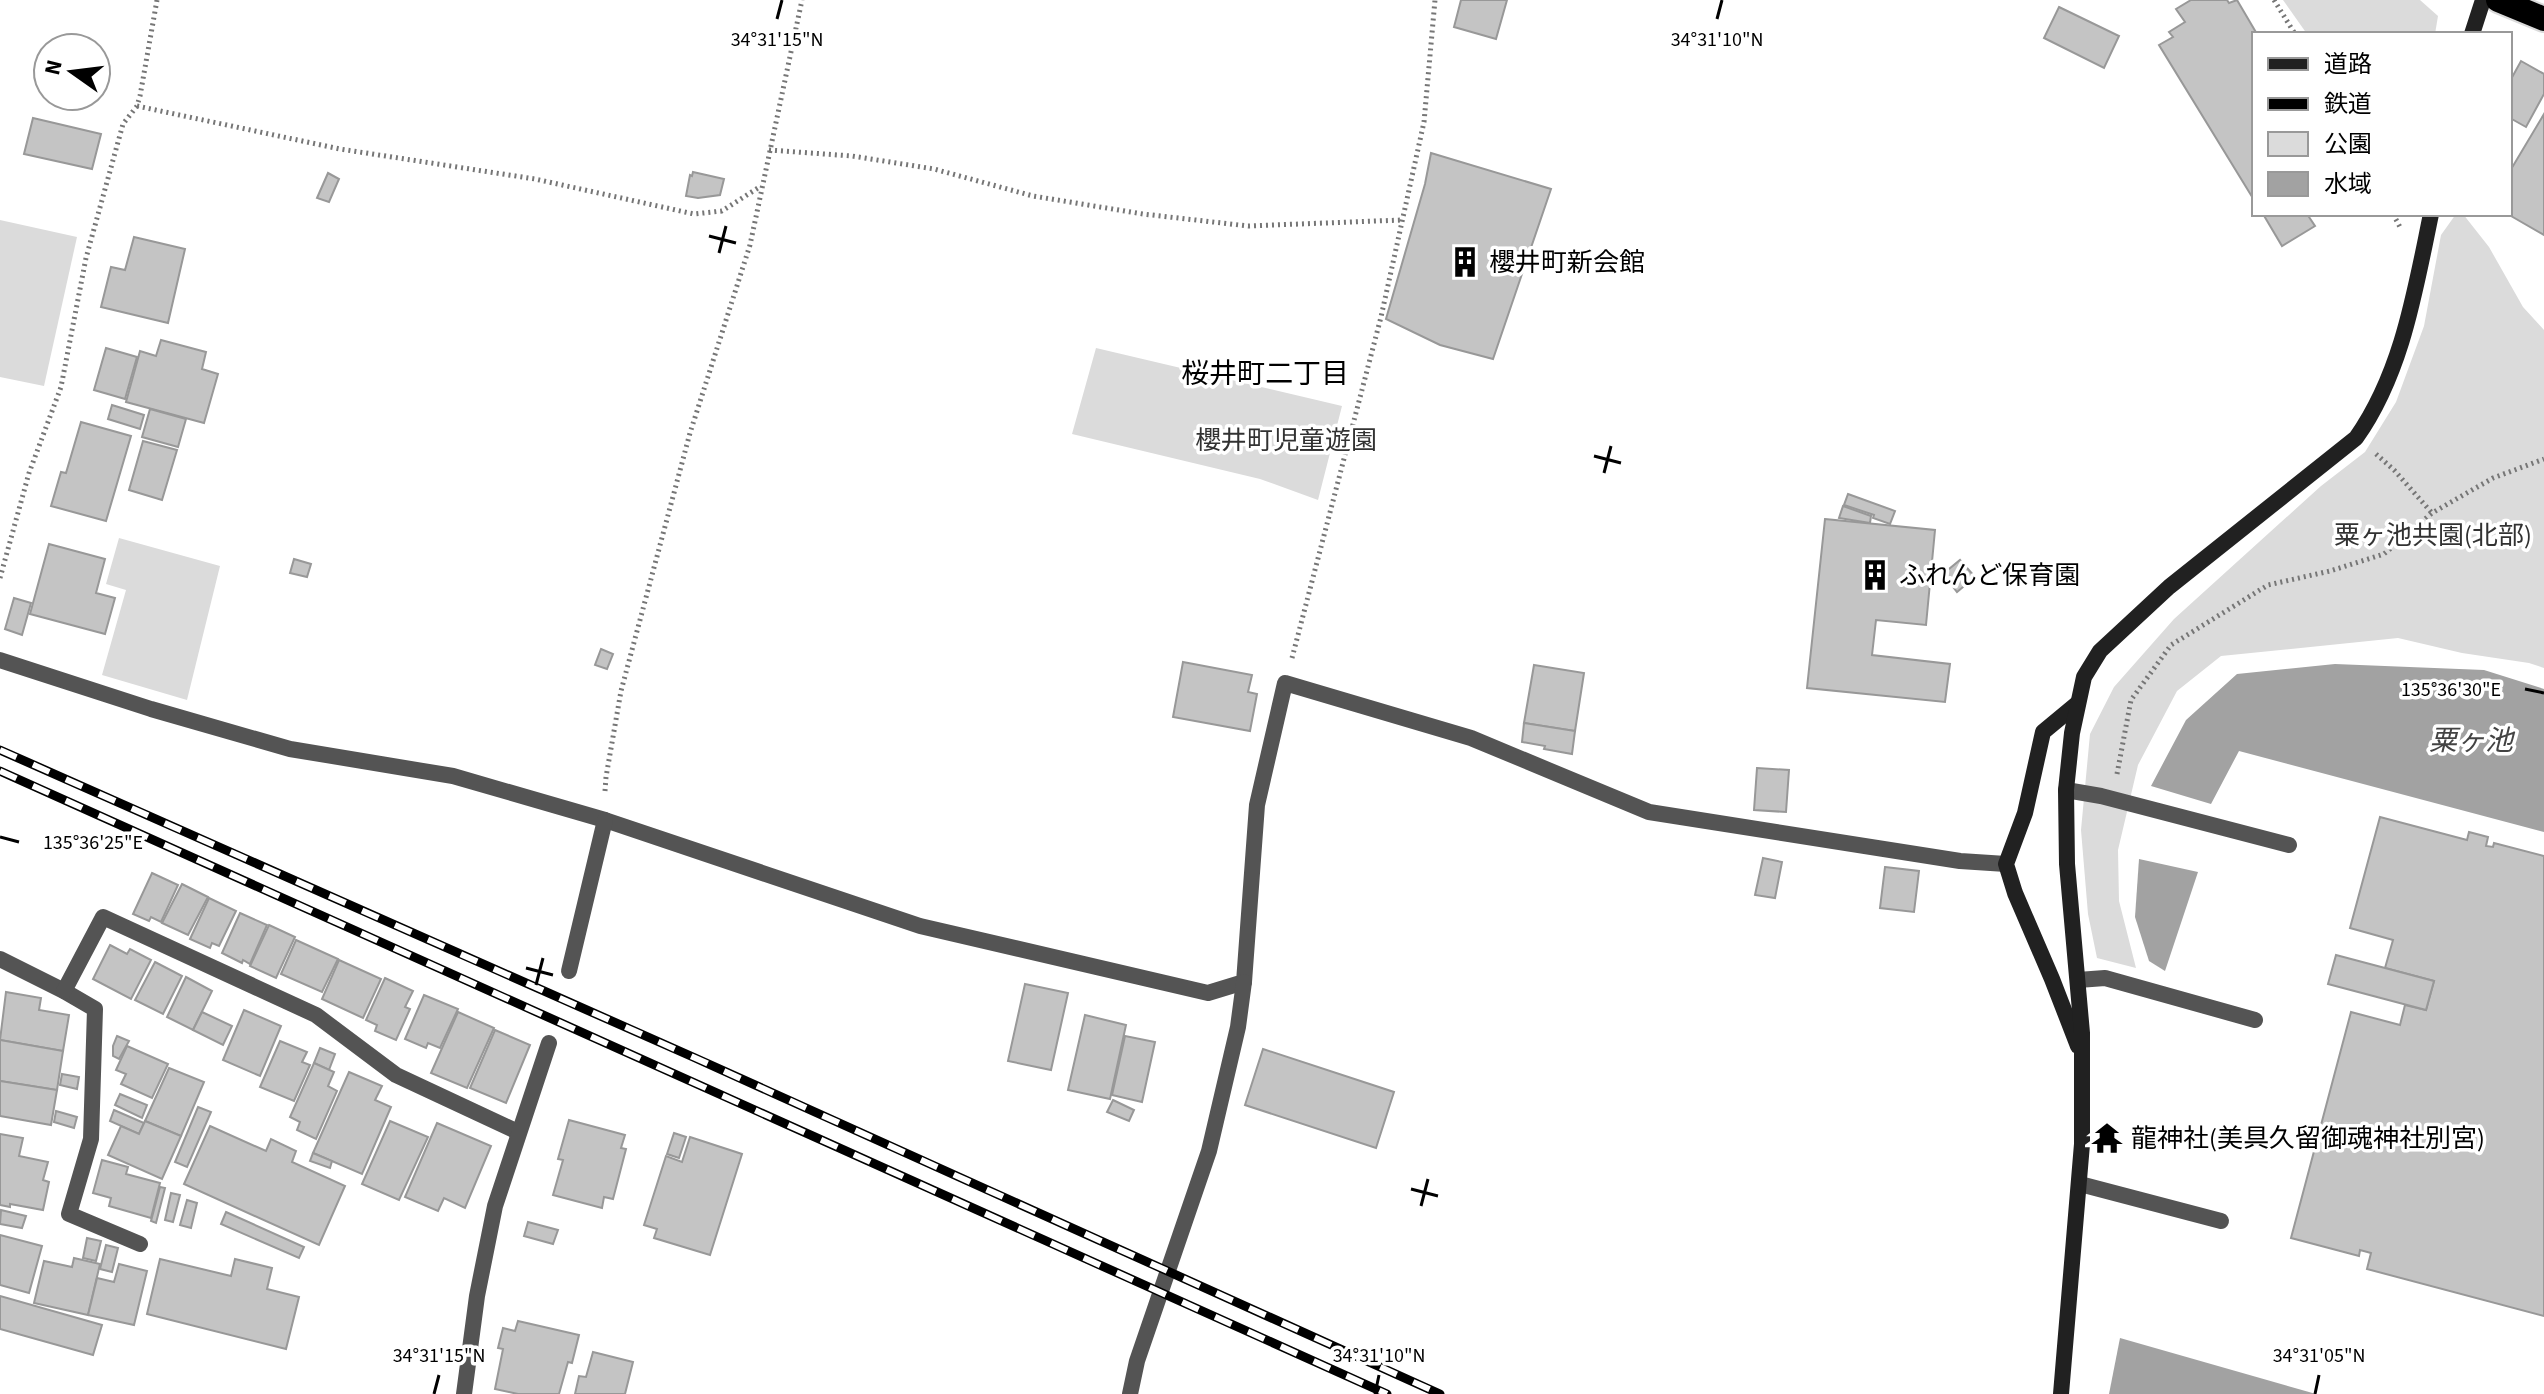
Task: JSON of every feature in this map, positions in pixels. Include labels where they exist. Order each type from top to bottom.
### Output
[{"type":"highway","points":[[2498,0],[2544,19]]},
{"type":"street","points":[[2473,32],[2483,0]]},
{"type":"street","points":[[2061,1394],[2080,1184],[2082,1059],[2067,864],[2066,790],[2072,733],[2084,677],[2100,651],[2169,587],[2356,438],[2373,414],[2395,363],[2415,292],[2431,216]]},
{"type":"street","points":[[0,660],[151,709],[290,749],[453,776],[605,820],[920,926],[1208,993],[1244,982]]},
{"type":"street","points":[[1130,1394],[1141,1346],[1209,1151],[1238,1027],[1257,805],[1285,683],[1471,738],[1649,812],[1960,861],[2006,864]]},
{"type":"street","points":[[2078,703],[2043,732],[2025,813],[2006,864],[2082,1059]]},
{"type":"street","points":[[2066,790],[2289,845]]},
{"type":"street","points":[[569,971],[605,820]]},
{"type":"street","points":[[64,991],[103,917],[316,1015],[396,1075],[518,1132]]},
{"type":"street","points":[[0,959],[95,1009],[91,1139],[69,1214],[140,1244]]},
{"type":"street","points":[[2078,980],[2105,978],[2255,1020]]},
{"type":"street","points":[[464,1394],[477,1296],[495,1206],[549,1043]]},
{"type":"street","points":[[2080,1184],[2221,1221]]},
{"type":"path","points":[[0,578],[29,473],[61,387],[86,258],[123,124],[137,106],[157,0]]},
{"type":"path","points":[[605,820],[606,777],[621,691],[690,433],[750,245],[802,0]]},
{"type":"path","points":[[1285,683],[1381,317],[1424,122],[1435,0]]},
{"type":"path","points":[[2274,0],[2294,32]]},
{"type":"path","points":[[137,106],[340,149],[535,179],[694,214],[722,211],[763,185]]},
{"type":"path","points":[[769,150],[852,156],[934,169],[1033,196],[1143,214],[1248,226],[1402,220]]},
{"type":"path","points":[[2356,438],[2394,470],[2432,513]]},
{"type":"path","points":[[2112,799],[2131,700],[2171,645],[2268,585],[2330,571],[2384,554],[2432,513],[2493,478],[2544,459]]},
{"type":"green space","points":[[2283,0],[2420,0],[2438,16],[2435,32],[2306,32]]},
{"type":"green space","name":"粟ヶ池共園(北部)","points":[[2455,216],[2465,216],[2489,247],[2523,307],[2544,330],[2544,668],[2398,638],[2221,656],[2177,691],[2138,765],[2118,850],[2119,901],[2136,968],[2097,958],[2088,914],[2081,830],[2090,734],[2114,687],[2174,619],[2321,486],[2365,452],[2396,402],[2424,326],[2441,235]]},
{"type":"green space","points":[[0,220],[77,237],[44,386],[0,377]]},
{"type":"green space","name":"櫻井町児童遊園","points":[[1096,348],[1342,406],[1318,500],[1260,479],[1072,434]]},
{"type":"green space","points":[[119,538],[220,566],[187,700],[102,675],[126,590],[106,584]]},
{"type":"water","name":"粟ヶ池","points":[[2335,664],[2484,670],[2544,689],[2544,832],[2239,751],[2211,804],[2151,786],[2186,720],[2237,674]]},
{"type":"water","points":[[2139,859],[2198,872],[2165,971],[2149,961],[2135,917]]},
{"type":"water","points":[[2120,1338],[2316,1394],[2109,1394]]},
{"type":"building","points":[[1461,0],[1507,0],[1496,39],[1454,27]]},
{"type":"building","points":[[2191,0],[2227,0],[2229,3],[2237,0],[2256,32],[2252,32],[2252,197],[2159,45],[2173,37],[2169,32],[2185,22],[2176,9]]},
{"type":"building","points":[[2059,7],[2119,36],[2104,68],[2044,38]]},
{"type":"building","points":[[2521,61],[2544,74],[2544,94],[2526,127],[2512,119],[2512,77]]},
{"type":"building","points":[[2544,114],[2544,235],[2511,216],[2512,168]]},
{"type":"building","points":[[33,118],[101,134],[92,169],[24,154]]},
{"type":"building","name":"櫻井町新会館","points":[[1431,153],[1551,189],[1493,359],[1440,345],[1386,319]]},
{"type":"building","points":[[693,172],[724,179],[720,195],[686,196]]},
{"type":"building","points":[[328,173],[339,179],[329,202],[317,198]]},
{"type":"building","points":[[2264,216],[2308,216],[2315,226],[2282,246]]},
{"type":"building","points":[[134,237],[185,249],[168,323],[101,307],[111,267],[125,270]]},
{"type":"building","points":[[161,340],[206,352],[202,369],[218,374],[204,423],[126,402],[140,351],[156,356]]},
{"type":"building","points":[[106,348],[137,357],[125,399],[94,390]]},
{"type":"building","points":[[112,405],[144,415],[140,429],[108,419]]},
{"type":"building","points":[[150,409],[186,419],[178,447],[142,437]]},
{"type":"building","points":[[81,422],[131,436],[106,521],[51,506],[61,472],[66,473]]},
{"type":"building","points":[[143,441],[177,450],[162,500],[129,490]]},
{"type":"building","points":[[1848,494],[1895,511],[1890,524],[1844,505]]},
{"type":"building","points":[[1843,506],[1871,516],[1870,523],[1839,518]]},
{"type":"building","name":"ふれんど保育園","points":[[1825,519],[1935,530],[1926,625],[1876,620],[1872,655],[1950,664],[1945,702],[1807,688]]},
{"type":"building","points":[[49,544],[105,559],[96,593],[115,598],[105,634],[30,614]]},
{"type":"building","points":[[294,559],[311,564],[307,577],[290,573]]},
{"type":"building","points":[[1960,560],[1975,577],[1957,592],[1943,574]]},
{"type":"building","points":[[14,598],[31,603],[22,635],[5,629]]},
{"type":"building","points":[[601,649],[613,654],[607,669],[595,665]]},
{"type":"building","points":[[1183,662],[1252,675],[1248,692],[1257,694],[1250,731],[1173,717]]},
{"type":"building","points":[[1534,665],[1584,673],[1575,731],[1524,723]]},
{"type":"building","points":[[1524,723],[1575,731],[1572,754],[1522,742]]},
{"type":"building","points":[[1757,768],[1789,770],[1786,812],[1754,810]]},
{"type":"building","points":[[2380,817],[2467,840],[2469,832],[2488,837],[2486,846],[2493,847],[2494,843],[2544,856],[2544,1316],[2367,1269],[2371,1253],[2360,1250],[2359,1256],[2291,1238],[2351,1012],[2400,1025],[2405,1005],[2426,1010],[2434,981],[2385,968],[2393,940],[2350,928]]},
{"type":"building","points":[[1763,858],[1782,862],[1775,898],[1755,895]]},
{"type":"building","points":[[1885,867],[1919,871],[1914,912],[1880,908]]},
{"type":"building","points":[[152,873],[178,885],[161,922],[133,914]]},
{"type":"building","points":[[182,884],[208,897],[188,935],[162,923]]},
{"type":"building","points":[[209,898],[236,911],[219,946],[212,943],[210,948],[190,939]]},
{"type":"building","points":[[240,913],[267,925],[250,964],[222,953]]},
{"type":"building","points":[[269,925],[295,937],[276,978],[250,966]]},
{"type":"building","points":[[296,940],[338,959],[322,992],[281,974]]},
{"type":"building","points":[[110,945],[127,954],[130,949],[151,960],[131,999],[93,979]]},
{"type":"building","points":[[2336,955],[2434,981],[2426,1010],[2328,984]]},
{"type":"building","points":[[339,960],[381,979],[363,1018],[322,999]]},
{"type":"building","points":[[155,962],[182,976],[163,1014],[135,1000]]},
{"type":"building","points":[[186,977],[212,991],[193,1030],[167,1017]]},
{"type":"building","points":[[385,978],[413,991],[405,1007],[410,1009],[396,1040],[375,1031],[377,1025],[366,1020]]},
{"type":"building","points":[[1025,984],[1068,993],[1051,1070],[1008,1061]]},
{"type":"building","points":[[6,992],[41,998],[39,1010],[69,1015],[63,1051],[0,1040]]},
{"type":"building","points":[[424,995],[458,1009],[440,1048],[428,1043],[426,1048],[405,1039]]},
{"type":"building","points":[[244,1010],[281,1026],[260,1076],[223,1060]]},
{"type":"building","points":[[202,1012],[232,1026],[223,1045],[193,1030]]},
{"type":"building","points":[[458,1012],[494,1028],[467,1088],[431,1073]]},
{"type":"building","points":[[1085,1015],[1126,1025],[1110,1099],[1068,1090]]},
{"type":"building","points":[[495,1030],[530,1045],[506,1103],[470,1088]]},
{"type":"building","points":[[117,1036],[129,1041],[119,1059],[113,1056]]},
{"type":"building","points":[[1125,1036],[1155,1042],[1142,1102],[1112,1095]]},
{"type":"building","points":[[0,1040],[63,1051],[57,1090],[0,1081]]},
{"type":"building","points":[[280,1041],[307,1052],[302,1062],[310,1065],[294,1101],[260,1087]]},
{"type":"building","points":[[127,1046],[168,1064],[152,1098],[121,1084],[126,1074],[116,1070]]},
{"type":"building","points":[[320,1048],[335,1054],[329,1070],[314,1063]]},
{"type":"building","points":[[1263,1049],[1394,1092],[1376,1148],[1245,1105]]},
{"type":"building","points":[[314,1063],[334,1072],[328,1086],[337,1091],[316,1139],[297,1130],[300,1122],[290,1117]]},
{"type":"building","points":[[169,1068],[204,1082],[181,1136],[145,1121]]},
{"type":"building","points":[[349,1072],[382,1086],[375,1100],[391,1107],[362,1174],[313,1153]]},
{"type":"building","points":[[62,1074],[79,1077],[77,1089],[60,1085]]},
{"type":"building","points":[[0,1081],[57,1090],[51,1125],[0,1116]]},
{"type":"building","points":[[120,1094],[147,1105],[142,1118],[115,1105]]},
{"type":"building","points":[[1113,1100],[1134,1110],[1129,1121],[1107,1112]]},
{"type":"building","points":[[198,1107],[211,1112],[187,1167],[175,1162]]},
{"type":"building","points":[[114,1110],[144,1123],[139,1134],[110,1121]]},
{"type":"building","points":[[56,1111],[77,1117],[74,1128],[54,1122]]},
{"type":"building","points":[[569,1120],[625,1135],[621,1148],[626,1149],[613,1199],[604,1197],[602,1208],[553,1195],[563,1160],[558,1159]]},
{"type":"building","points":[[145,1121],[181,1136],[162,1179],[108,1155],[121,1126],[139,1134]]},
{"type":"building","points":[[390,1121],[428,1137],[399,1200],[362,1184]]},
{"type":"building","points":[[437,1123],[491,1146],[465,1208],[444,1198],[438,1211],[405,1197]]},
{"type":"building","points":[[210,1126],[266,1151],[271,1139],[296,1151],[292,1162],[345,1186],[319,1245],[184,1184]]},
{"type":"building","points":[[674,1133],[686,1137],[679,1158],[667,1154]]},
{"type":"building","points":[[0,1134],[23,1138],[19,1156],[48,1162],[43,1180],[49,1182],[43,1210],[0,1205]]},
{"type":"building","points":[[690,1137],[742,1154],[710,1255],[654,1238],[657,1229],[644,1225],[666,1156],[682,1162]]},
{"type":"building","points":[[313,1153],[332,1161],[330,1168],[310,1161]]},
{"type":"building","points":[[102,1160],[128,1167],[126,1174],[160,1183],[151,1218],[109,1206],[111,1198],[93,1193]]},
{"type":"building","points":[[160,1187],[165,1188],[156,1223],[151,1221]]},
{"type":"building","points":[[171,1193],[180,1195],[173,1222],[165,1220]]},
{"type":"building","points":[[187,1200],[197,1203],[191,1228],[180,1225]]},
{"type":"building","points":[[1,1210],[26,1216],[22,1228],[0,1224]]},
{"type":"building","points":[[226,1212],[304,1247],[299,1258],[221,1224]]},
{"type":"building","points":[[528,1222],[558,1230],[553,1244],[524,1236]]},
{"type":"building","points":[[0,1235],[42,1246],[29,1293],[0,1285]]},
{"type":"building","points":[[87,1238],[101,1241],[96,1261],[83,1258]]},
{"type":"building","points":[[106,1245],[118,1248],[112,1272],[100,1269]]},
{"type":"building","points":[[74,1258],[100,1264],[88,1315],[34,1303],[44,1261],[72,1267]]},
{"type":"building","points":[[160,1259],[231,1276],[235,1259],[272,1268],[267,1289],[299,1297],[286,1349],[147,1314]]},
{"type":"building","points":[[119,1264],[147,1271],[134,1325],[88,1315],[97,1278],[114,1282]]},
{"type":"building","points":[[0,1296],[102,1325],[93,1355],[0,1329]]},
{"type":"building","points":[[518,1321],[579,1335],[559,1394],[518,1394],[495,1389],[503,1349],[498,1348],[503,1328],[515,1331]]},
{"type":"building","points":[[593,1352],[633,1362],[625,1394],[575,1394],[579,1376],[586,1377]]},
{"type":"railway","points":[[0,750],[693,1057],[1440,1394]]},
{"type":"railway","points":[[0,771],[1387,1394]]},
{"type":"place","name":"櫻井町新会館","points":[[1465,262]]},
{"type":"place","name":"ふれんど保育園","points":[[1875,575]]},
{"type":"place","name":"龍神社(美具久留御魂神社別宮)","points":[[2107,1138]]},
{"type":"district","name":"桜井町二丁目","points":[[1265,373]]}]
